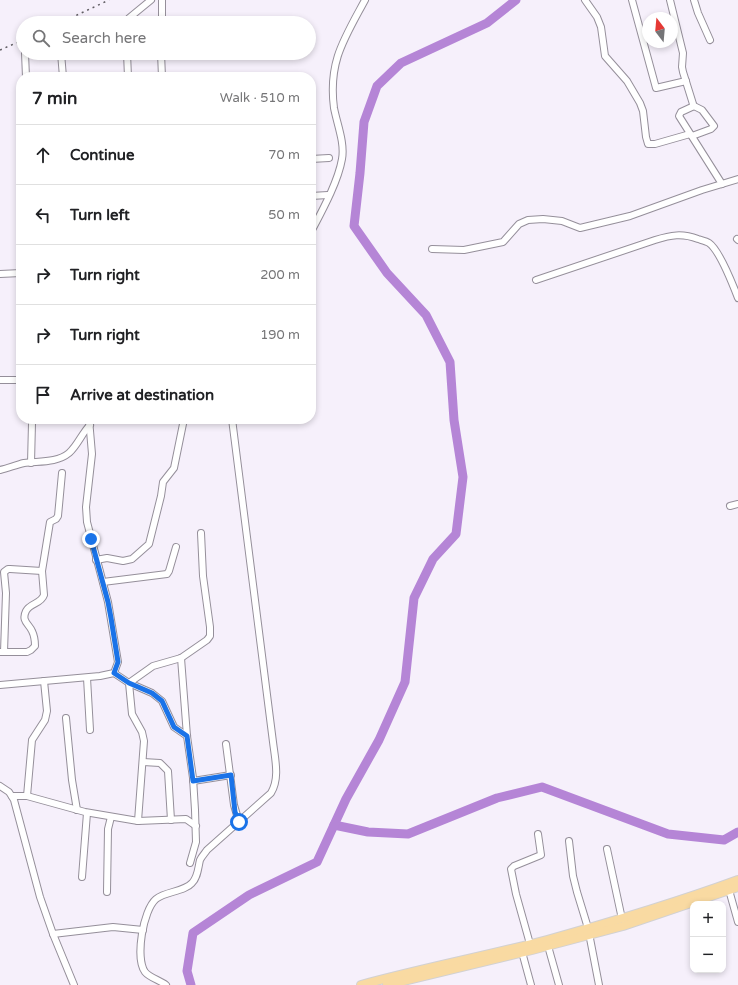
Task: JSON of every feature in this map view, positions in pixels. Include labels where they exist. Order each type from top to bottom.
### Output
[{"type":"main road","points":[[387,985],[548,946],[622,919],[738,880]]},
{"type":"main road","points":[[362,985],[430,967],[665,912],[738,887]]},
{"type":"street","points":[[131,16],[151,0]]},
{"type":"street","points":[[162,0],[162,16]]},
{"type":"street","points":[[316,221],[336,178],[343,153],[332,91],[335,62],[364,0]]},
{"type":"street","points":[[585,0],[597,17],[601,27],[605,56],[627,81],[640,103],[644,117],[648,144],[655,144],[711,130],[714,126],[702,110],[694,106],[682,67],[683,53],[670,0]]},
{"type":"street","points":[[632,0],[656,88],[686,81]]},
{"type":"street","points":[[694,0],[710,40]]},
{"type":"street","points":[[25,60],[26,72]]},
{"type":"street","points":[[62,60],[63,72]]},
{"type":"street","points":[[127,60],[128,72]]},
{"type":"street","points":[[161,60],[162,72]]},
{"type":"street","points":[[694,106],[679,114],[722,184]]},
{"type":"street","points":[[316,159],[329,158]]},
{"type":"street","points":[[432,249],[464,250],[503,242],[519,224],[528,220],[562,220],[580,228],[630,216],[702,190],[738,179]]},
{"type":"street","points":[[316,196],[328,196]]},
{"type":"street","points":[[536,280],[671,235],[691,236],[710,244],[719,257],[738,298]]},
{"type":"street","points":[[0,274],[16,272]]},
{"type":"street","points":[[0,380],[16,380]]},
{"type":"street","points":[[31,463],[32,424]]},
{"type":"street","points":[[0,470],[55,459],[68,454],[89,424]]},
{"type":"street","points":[[90,424],[92,454],[86,507],[87,522],[111,618],[118,662],[114,673]]},
{"type":"street","points":[[96,560],[107,558],[127,561],[132,560],[149,544],[163,482],[174,468],[183,424]]},
{"type":"street","points":[[166,985],[146,974],[143,968],[141,951],[143,930],[148,910],[156,899],[164,894],[191,885],[196,880],[200,861],[206,852],[271,793],[275,787],[276,778],[274,748],[233,424]]},
{"type":"street","points":[[42,572],[8,569],[4,572],[6,593],[2,652],[27,652],[34,648],[34,634],[32,629],[26,624],[25,615],[26,611],[31,606],[43,599],[44,589],[42,572],[50,522],[58,516],[62,473]]},
{"type":"street","points":[[730,506],[738,504]]},
{"type":"street","points":[[129,683],[153,666],[181,658],[207,640],[211,632],[202,570],[201,533]]},
{"type":"street","points":[[103,582],[167,574],[176,547]]},
{"type":"street","points":[[181,658],[196,826],[196,840],[190,863]]},
{"type":"street","points":[[114,673],[129,683],[152,693],[162,701],[174,727],[187,736]]},
{"type":"street","points":[[0,685],[87,678],[114,673]]},
{"type":"street","points":[[87,678],[90,730]]},
{"type":"street","points":[[27,796],[32,740],[46,716],[44,681]]},
{"type":"street","points":[[129,683],[132,714],[142,732],[144,742],[138,821]]},
{"type":"street","points":[[66,718],[77,810]]},
{"type":"street","points":[[226,744],[235,812],[239,822]]},
{"type":"street","points":[[143,762],[160,763],[168,771],[171,820]]},
{"type":"street","points":[[193,781],[231,775]]},
{"type":"street","points":[[0,786],[12,796],[40,897],[53,934],[74,985]]},
{"type":"street","points":[[12,796],[27,796],[87,813],[138,821],[186,819],[196,826]]},
{"type":"street","points":[[82,877],[87,813]]},
{"type":"street","points":[[107,892],[108,833],[110,817]]},
{"type":"street","points":[[530,944],[516,894],[511,869],[514,866],[541,855],[538,834]]},
{"type":"street","points":[[196,840],[206,852]]},
{"type":"street","points":[[569,841],[576,886],[589,931],[599,985]]},
{"type":"street","points":[[607,849],[622,919]]},
{"type":"street","points":[[729,890],[738,922]]},
{"type":"street","points":[[53,934],[113,927],[143,930]]},
{"type":"street","points":[[548,946],[559,985]]},
{"type":"street","points":[[522,952],[531,985]]},
{"type":"waterway","points":[[191,985],[187,971],[193,933],[249,895],[317,862],[346,799],[379,740],[405,682],[414,598],[433,559],[456,534],[463,477],[454,420],[450,362],[426,315],[387,273],[354,226],[364,122],[377,86],[401,63],[487,23],[516,0]]},
{"type":"waterway","points":[[334,825],[368,832],[408,834],[497,798],[542,787],[668,834],[724,840],[738,832]]},
{"type":"railway","points":[[75,16],[109,0]]},
{"type":"railway","points":[[0,50],[16,43]]},
{"type":"route","points":[[91,539],[111,618],[118,662],[114,673],[129,683],[152,693],[162,701],[174,727],[187,736],[193,781],[231,775],[235,812],[239,822]]}]
